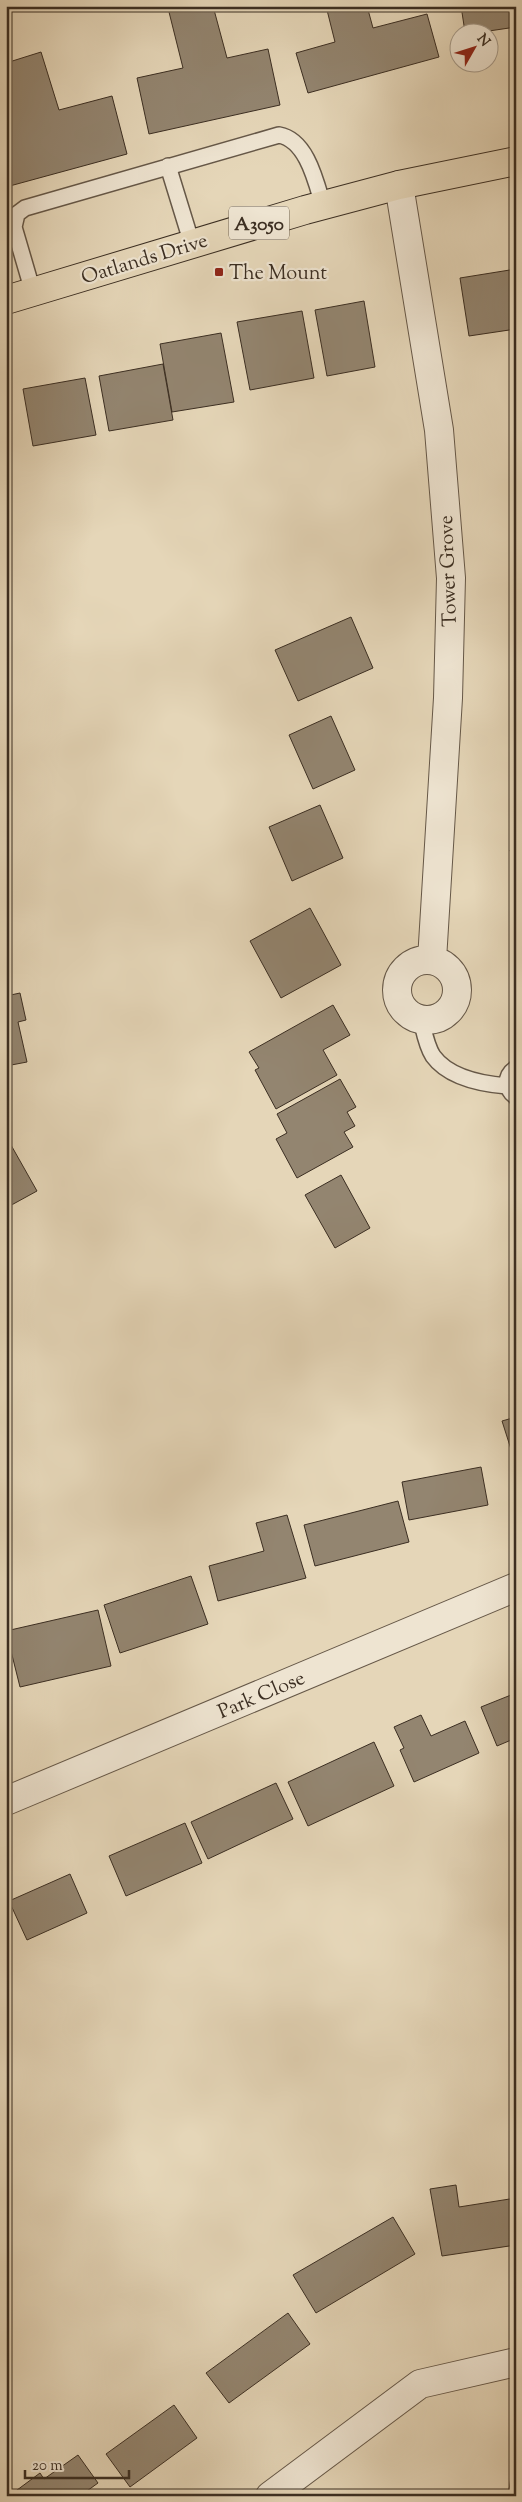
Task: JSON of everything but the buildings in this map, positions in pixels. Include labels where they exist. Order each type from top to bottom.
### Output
[{"type":"main road","name":"Oatlands Drive","points":[[6,300],[323,205],[399,185],[516,161]]},
{"type":"street","name":"Tower Grove","points":[[399,185],[439,430],[451,578],[448,698],[432,960]]},
{"type":"street","points":[[432,960],[447,968],[456,982],[456,999],[447,1013],[431,1020],[421,1019],[414,1017],[401,1006],[397,990],[402,973],[415,962],[432,960]]},
{"type":"street","name":"Park Close","points":[[6,1801],[516,1587]]},
{"type":"street","points":[[270,2496],[420,2384],[516,2362]]},
{"type":"lane","points":[[34,292],[14,227],[17,214],[24,208],[272,136],[286,136],[299,148],[312,170],[323,205]]},
{"type":"lane","points":[[168,166],[192,244]]},
{"type":"lane","points":[[421,1019],[427,1042],[434,1056],[449,1070],[482,1084],[511,1091],[508,1076],[516,1068]]},
{"type":"place","name":"The Mount","points":[[219,272]]}]
